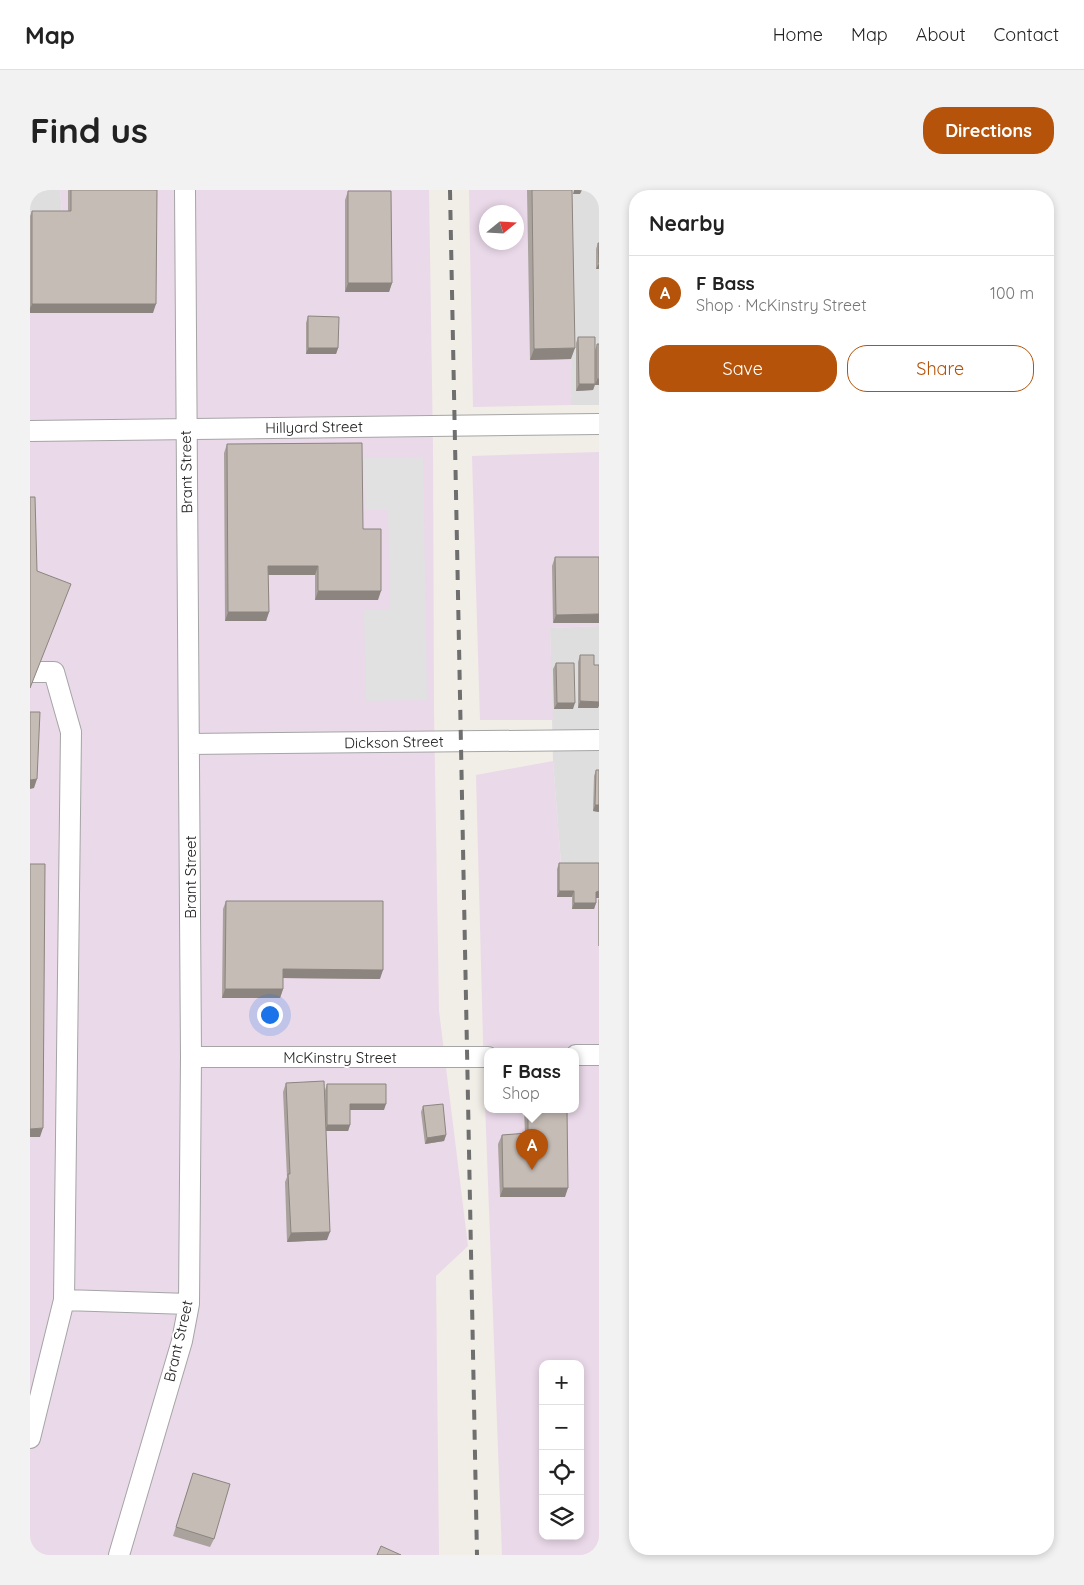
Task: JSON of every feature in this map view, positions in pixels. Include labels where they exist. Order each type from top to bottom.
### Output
[{"type":"street","name":"Brant Street","points":[[119,1555],[182,1341],[189,1304],[191,1057],[190,744],[185,190]]},
{"type":"street","name":"Hillyard Street","points":[[30,431],[599,424]]},
{"type":"street","points":[[30,672],[54,672],[71,732],[64,1300],[30,1438]]},
{"type":"street","name":"Dickson Street","points":[[190,744],[599,740]]},
{"type":"street","points":[[579,1055],[599,1055]]},
{"type":"street","name":"McKinstry Street","points":[[191,1057],[484,1057]]},
{"type":"street","points":[[64,1300],[189,1304]]},
{"type":"shaded area","points":[[30,190],[60,190],[62,213],[30,214]]},
{"type":"shaded area","points":[[60,190],[429,190],[439,1011],[468,1246],[436,1276],[439,1555],[30,1555],[30,214],[62,213]]},
{"type":"shaded area","points":[[469,190],[572,190],[571,405],[473,407]]},
{"type":"shaded area","points":[[572,190],[599,190],[599,405],[571,405]]},
{"type":"shaded area","points":[[599,452],[599,626],[550,628],[553,720],[480,720],[472,456]]},
{"type":"shaded area","points":[[423,457],[427,700],[366,701],[364,610],[390,610],[388,510],[365,510],[364,458]]},
{"type":"shaded area","points":[[599,626],[599,863],[561,864],[553,761],[550,628]]},
{"type":"shaded area","points":[[553,761],[561,864],[599,863],[599,1555],[502,1555],[485,1113],[579,1113],[579,1048],[484,1048],[484,1076],[476,775]]},
{"type":"building","points":[[71,190],[157,190],[156,304],[32,304],[32,211],[71,211]]},
{"type":"building","points":[[532,190],[572,190],[575,348],[534,349]]},
{"type":"building","points":[[348,191],[391,191],[392,283],[348,283]]},
{"type":"building","points":[[308,316],[339,317],[338,348],[308,348]]},
{"type":"building","points":[[578,337],[595,337],[595,384],[579,384]]},
{"type":"building","points":[[597,344],[599,344],[599,379],[597,379]]},
{"type":"building","points":[[362,443],[363,529],[381,529],[381,591],[318,591],[318,566],[268,566],[269,612],[228,612],[227,444]]},
{"type":"building","points":[[30,497],[35,497],[37,571],[71,584],[30,688]]},
{"type":"building","points":[[555,557],[599,557],[599,614],[556,615]]},
{"type":"building","points":[[580,655],[594,655],[594,665],[599,665],[599,702],[580,701]]},
{"type":"building","points":[[556,663],[574,663],[575,703],[557,703]]},
{"type":"building","points":[[30,712],[40,712],[37,779],[30,780]]},
{"type":"building","points":[[596,770],[599,770],[599,805],[595,805]]},
{"type":"building","points":[[559,863],[599,863],[599,891],[596,892],[596,903],[574,903],[574,891],[559,891]]},
{"type":"building","points":[[30,864],[45,864],[43,1128],[30,1129]]},
{"type":"building","points":[[226,901],[383,901],[383,970],[283,969],[283,989],[225,989]]},
{"type":"building","points":[[324,1081],[330,1232],[291,1233],[286,1083]]},
{"type":"building","points":[[327,1084],[386,1084],[386,1104],[350,1104],[350,1125],[327,1125]]},
{"type":"building","points":[[443,1104],[446,1135],[427,1138],[423,1106]]},
{"type":"building","points":[[528,1113],[567,1113],[568,1188],[503,1188],[502,1135],[528,1133]]},
{"type":"building","points":[[193,1473],[230,1484],[214,1539],[176,1527]]},
{"type":"building","points":[[381,1546],[401,1555],[377,1555]]},
{"type":"railway","points":[[450,190],[477,1555]]},
{"type":"place","name":"F Bass","points":[[532,1170]]}]
